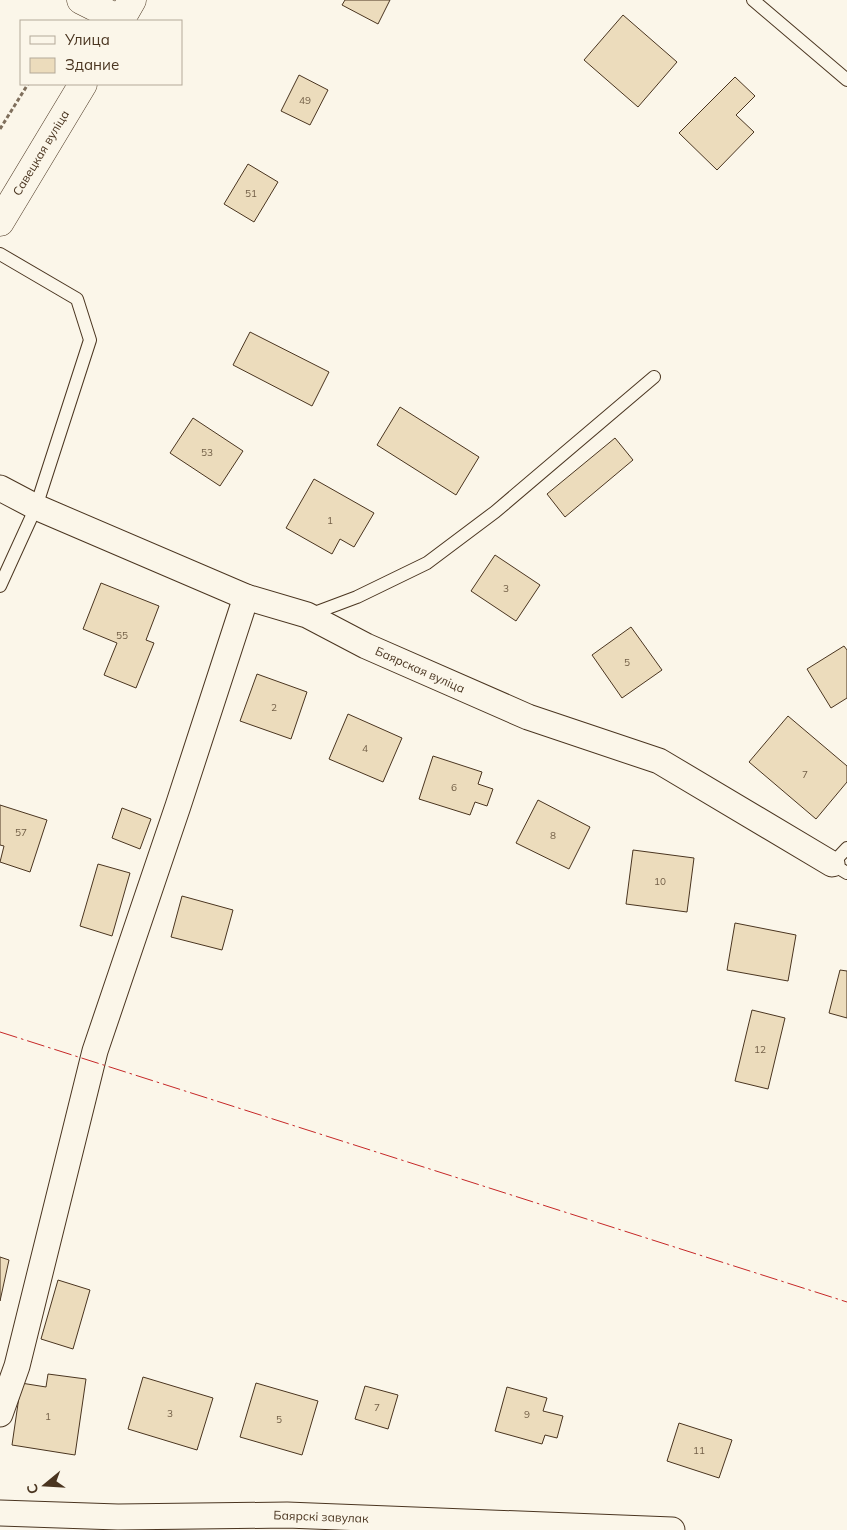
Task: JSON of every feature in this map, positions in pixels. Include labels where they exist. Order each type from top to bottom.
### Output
[{"type":"main road","points":[[81,0],[124,14]]},
{"type":"main road","name":"Савецкая вуліца","points":[[0,222],[81,85]]},
{"type":"street","name":"Баярская вуліца","points":[[0,488],[36,507],[246,597],[307,615],[366,646],[528,717],[658,761],[842,862]]},
{"type":"street","points":[[0,1414],[17,1366],[95,1051],[246,597]]},
{"type":"street","name":"Баярскі завулак","points":[[0,1513],[118,1517],[287,1515],[672,1530]]},
{"type":"lane","points":[[754,0],[847,80]]},
{"type":"lane","points":[[0,254],[77,299],[90,340],[36,507],[0,586]]},
{"type":"lane","points":[[307,615],[357,597],[426,563],[495,512],[654,377]]},
{"type":"path","points":[[0,129],[27,85]]},
{"type":"building","points":[[345,0],[390,0],[378,24],[342,5]]},
{"type":"building","points":[[623,15],[677,62],[638,107],[584,60]]},
{"type":"building","points":[[299,75],[328,90],[310,125],[281,111]]},
{"type":"building","points":[[735,77],[755,96],[736,115],[754,132],[717,170],[679,133]]},
{"type":"building","points":[[248,164],[278,182],[254,222],[224,204]]},
{"type":"building","points":[[250,332],[329,372],[312,406],[233,365]]},
{"type":"building","points":[[400,407],[479,457],[456,495],[377,445]]},
{"type":"building","points":[[193,418],[243,451],[220,486],[170,453]]},
{"type":"building","points":[[615,438],[633,460],[565,517],[547,494]]},
{"type":"building","points":[[314,479],[374,513],[354,547],[340,539],[332,554],[286,528]]},
{"type":"building","points":[[495,555],[540,585],[516,621],[471,591]]},
{"type":"building","points":[[101,583],[159,606],[146,640],[154,643],[136,688],[104,675],[117,643],[83,629]]},
{"type":"building","points":[[631,627],[662,670],[622,698],[592,655]]},
{"type":"building","points":[[844,646],[847,650],[847,698],[831,708],[807,669]]},
{"type":"building","points":[[257,674],[307,692],[291,739],[240,721]]},
{"type":"building","points":[[348,714],[402,738],[383,782],[329,759]]},
{"type":"building","points":[[788,716],[847,766],[847,782],[816,819],[749,762]]},
{"type":"building","points":[[433,756],[482,772],[478,784],[493,789],[487,806],[475,802],[470,815],[419,799]]},
{"type":"building","points":[[538,800],[590,827],[569,869],[516,843]]},
{"type":"building","points":[[0,805],[47,820],[30,872],[0,862],[4,846],[0,845]]},
{"type":"building","points":[[122,808],[151,819],[140,849],[112,838]]},
{"type":"building","points":[[633,850],[694,858],[687,912],[626,904]]},
{"type":"building","points":[[98,864],[130,873],[112,936],[80,926]]},
{"type":"building","points":[[182,896],[233,910],[222,950],[171,937]]},
{"type":"building","points":[[735,923],[796,935],[788,981],[727,970]]},
{"type":"building","points":[[840,970],[847,971],[847,1018],[829,1013]]},
{"type":"building","points":[[752,1010],[785,1018],[768,1089],[735,1081]]},
{"type":"building","points":[[0,1257],[9,1260],[0,1301]]},
{"type":"building","points":[[58,1280],[90,1290],[73,1349],[41,1339]]},
{"type":"building","points":[[48,1374],[86,1379],[75,1455],[12,1445],[21,1383],[46,1387]]},
{"type":"building","points":[[143,1377],[213,1398],[197,1450],[128,1429]]},
{"type":"building","points":[[256,1383],[318,1401],[302,1455],[240,1437]]},
{"type":"building","points":[[365,1386],[398,1395],[388,1429],[355,1419]]},
{"type":"building","points":[[507,1387],[547,1398],[543,1411],[563,1416],[557,1438],[545,1435],[542,1444],[495,1431]]},
{"type":"building","points":[[679,1423],[732,1440],[719,1478],[667,1461]]},
{"type":"power","points":[[0,1032],[847,1302]]}]
